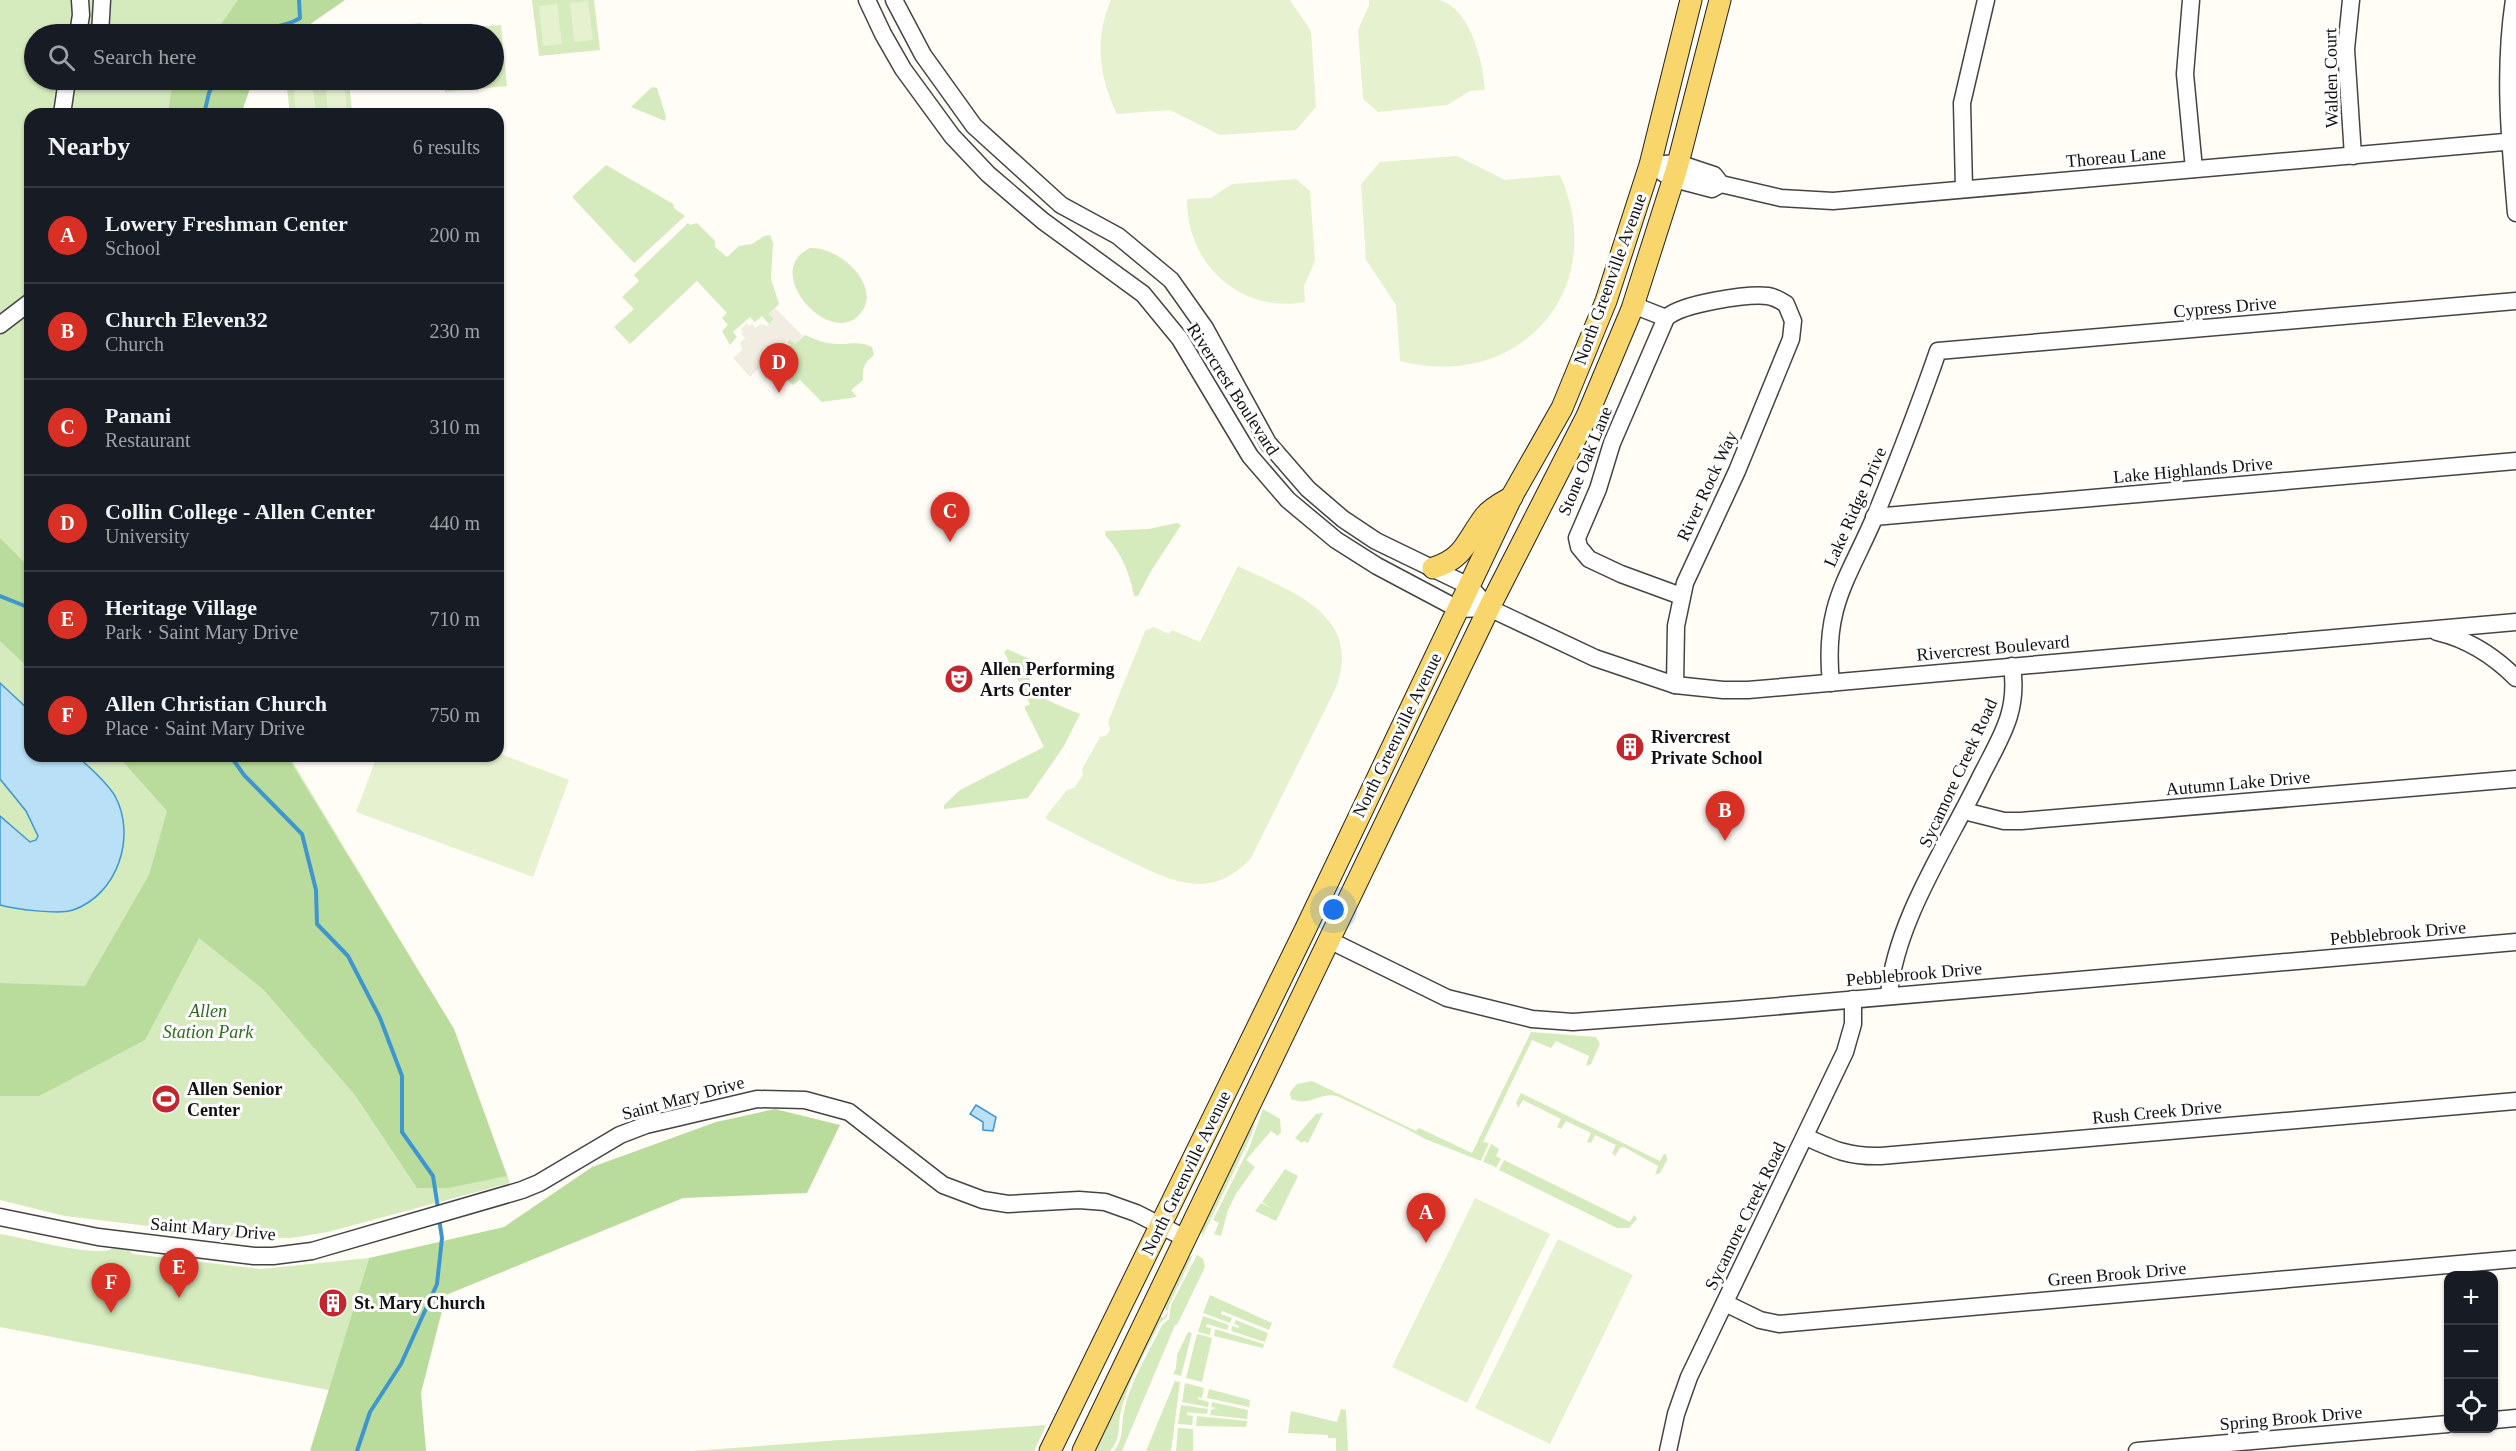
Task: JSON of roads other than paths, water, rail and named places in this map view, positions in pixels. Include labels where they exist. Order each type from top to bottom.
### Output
[{"type":"main road","name":"North Greenville Avenue","points":[[1050,1451],[1306,928],[1512,496],[1562,408],[1606,301],[1650,165],[1691,0]]},
{"type":"main road","name":"North Greenville Avenue","points":[[1083,1451],[1490,608],[1587,416],[1633,305],[1676,171],[1720,0]]},
{"type":"main road","points":[[1433,568],[1456,557],[1469,544],[1486,514],[1512,496]]},
{"type":"main road","points":[[1306,928],[1330,941]]},
{"type":"street","points":[[80,0],[80,24]]},
{"type":"street","points":[[101,24],[102,0]]},
{"type":"street","name":"Rivercrest Boulevard","points":[[867,0],[903,69],[952,135],[993,179],[1043,221],[1143,294],[1180,339],[1250,456],[1288,500],[1336,540],[1377,566],[1458,609],[1490,608]]},
{"type":"street","name":"Rivercrest Boulevard","points":[[894,0],[923,55],[974,126],[1061,205],[1118,236],[1171,280],[1205,328],[1268,443],[1308,489],[1343,519],[1376,540],[1469,586],[1490,608],[1594,658],[1675,686],[1736,691],[2516,622]]},
{"type":"street","points":[[1964,189],[1962,103],[1986,0]]},
{"type":"street","points":[[2191,0],[2185,74],[2194,170]]},
{"type":"street","name":"Walden Court","points":[[2351,0],[2346,49],[2353,156]]},
{"type":"street","points":[[2514,0],[2509,31],[2516,213]]},
{"type":"street","points":[[62,108],[65,90]]},
{"type":"street","points":[[63,108],[73,90]]},
{"type":"street","name":"Thoreau Lane","points":[[1650,165],[1676,171],[1714,174],[1721,184],[1781,198],[1833,201],[2513,142]]},
{"type":"street","name":"River Rock Way","points":[[1666,318],[1674,312],[1705,302],[1762,296],[1780,300],[1789,308],[1794,327],[1737,471],[1681,596],[1676,626],[1675,686]]},
{"type":"street","name":"Cypress Drive","points":[[1938,351],[2516,301]]},
{"type":"street","points":[[1633,305],[1666,318]]},
{"type":"street","points":[[0,325],[24,307]]},
{"type":"street","name":"Stone Oak Lane","points":[[1666,318],[1612,443],[1598,489],[1577,538],[1582,552],[1589,559],[1621,574],[1681,596]]},
{"type":"street","name":"Lake Ridge Drive","points":[[1831,683],[1828,643],[1835,603],[1874,517],[1938,351]]},
{"type":"street","name":"Lake Highlands Drive","points":[[1874,517],[2516,461]]},
{"type":"street","points":[[2427,629],[2472,644],[2498,661],[2516,678]]},
{"type":"street","name":"Sycamore Creek Road","points":[[1889,995],[1897,947],[2012,709],[2015,692],[2012,666]]},
{"type":"street","name":"Autumn Lake Drive","points":[[1964,811],[2004,821],[2022,821],[2516,779]]},
{"type":"street","name":"Pebblebrook Drive","points":[[1330,941],[1447,998],[1490,1010],[1547,1021],[1608,1021],[2516,942]]},
{"type":"street","name":"Sycamore Creek Road","points":[[1668,1451],[1676,1414],[1689,1377],[1806,1137],[1851,1036],[1852,999]]},
{"type":"street","name":"Saint Mary Drive","points":[[0,1217],[69,1233],[254,1256],[312,1251],[509,1195],[539,1183],[620,1135],[646,1125],[757,1099],[805,1100],[849,1112],[943,1185],[983,1200],[1008,1204],[1079,1200],[1105,1202],[1136,1213],[1185,1238]]},
{"type":"street","name":"Rush Creek Drive","points":[[1806,1137],[1843,1154],[1858,1157],[1881,1156],[2516,1101]]},
{"type":"street","name":"Green Brook Drive","points":[[1725,1303],[1760,1320],[1779,1324],[2516,1259]]},
{"type":"street","points":[[2498,1420],[2516,1418]]},
{"type":"street","name":"Spring Brook Drive","points":[[2138,1451],[2444,1424]]},
{"type":"water","points":[[0,683],[24,705],[24,762],[84,762],[115,796],[124,829],[123,846],[119,863],[101,892],[88,902],[66,911],[47,912],[0,905],[0,816],[30,842],[36,840],[38,836],[26,811],[0,779]]},
{"type":"water","points":[[976,1105],[996,1117],[993,1131],[983,1130],[983,1122],[970,1114]]},
{"type":"waterway","points":[[289,24],[300,18],[299,0]]},
{"type":"waterway","points":[[205,108],[210,90]]},
{"type":"waterway","points":[[0,596],[24,606]]},
{"type":"waterway","points":[[235,762],[244,775],[302,834],[316,890],[317,924],[348,956],[380,1018],[402,1076],[402,1132],[433,1176],[438,1208]]},
{"type":"waterway","points":[[357,1451],[370,1412],[401,1364],[437,1284],[442,1238],[439,1219]]},
{"type":"place","name":"Collin College - Allen Center","points":[[779,393]]},
{"type":"place","name":"Panani","points":[[950,542]]},
{"type":"place","name":"Allen Performing Arts Center","points":[[959,679]]},
{"type":"place","name":"Rivercrest Private School","points":[[1630,747]]},
{"type":"place","name":"Church Eleven32","points":[[1725,841]]},
{"type":"place","name":"Allen Senior Center","points":[[166,1099]]},
{"type":"place","name":"Lowery Freshman Center","points":[[1426,1243]]},
{"type":"place","name":"Heritage Village","points":[[179,1298]]},
{"type":"place","name":"St. Mary Church","points":[[333,1303]]},
{"type":"place","name":"Allen Christian Church","points":[[111,1313]]},
{"type":"park label","name":"Allen Station Park","points":[[208,1021]]}]
